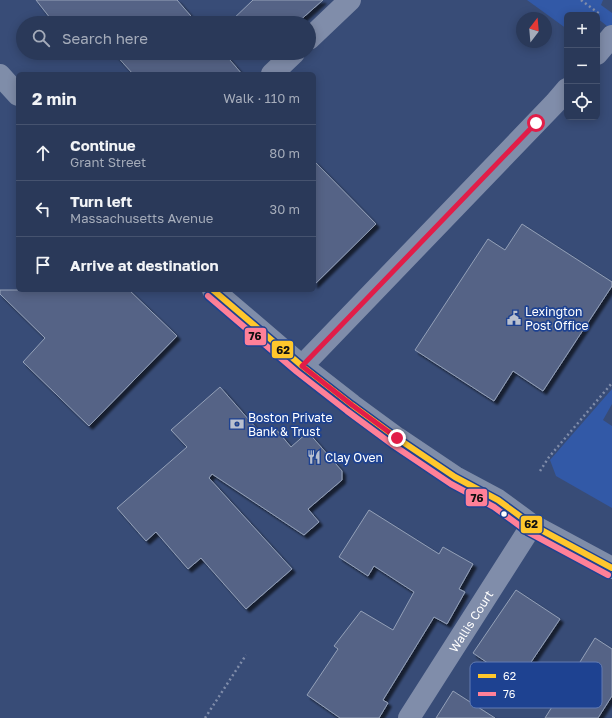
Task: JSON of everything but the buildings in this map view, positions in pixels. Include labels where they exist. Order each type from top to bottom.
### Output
[{"type":"main road","points":[[0,75],[16,93]]},
{"type":"main road","points":[[215,292],[302,366],[397,438],[455,477],[498,500],[532,525],[612,568]]},
{"type":"street","points":[[316,32],[350,0]]},
{"type":"street","points":[[600,50],[612,36]]},
{"type":"street","points":[[274,72],[287,60]]},
{"type":"street","points":[[302,366],[546,113],[564,92]]},
{"type":"street","name":"Wallis Court","points":[[409,718],[532,525]]},
{"type":"path","points":[[581,0],[589,6]]},
{"type":"path","points":[[540,471],[549,457],[612,383]]},
{"type":"path","points":[[205,718],[246,655]]},
{"type":"shaded area","points":[[527,0],[603,0],[601,5],[612,13],[612,30],[600,20],[600,12],[564,12],[564,27],[552,18],[552,12],[544,12]]},
{"type":"shaded area","points":[[612,389],[612,404],[603,420],[612,426],[612,508],[556,476],[550,460]]},
{"type":"transit line","name":"62","points":[[215,292],[302,366],[397,438],[455,477],[498,500],[532,525],[612,568]]},
{"type":"transit line","name":"76","points":[[208,296],[297,372],[393,445],[451,484],[494,507],[528,532],[608,575]]},
{"type":"place","name":"Lexington Post Office","points":[[514,318]]},
{"type":"place","name":"Boston Private Bank & Trust","points":[[237,424]]},
{"type":"place","name":"Clay Oven","points":[[314,457]]},
{"type":"route","points":[[397,438],[302,366],[536,123]]}]
